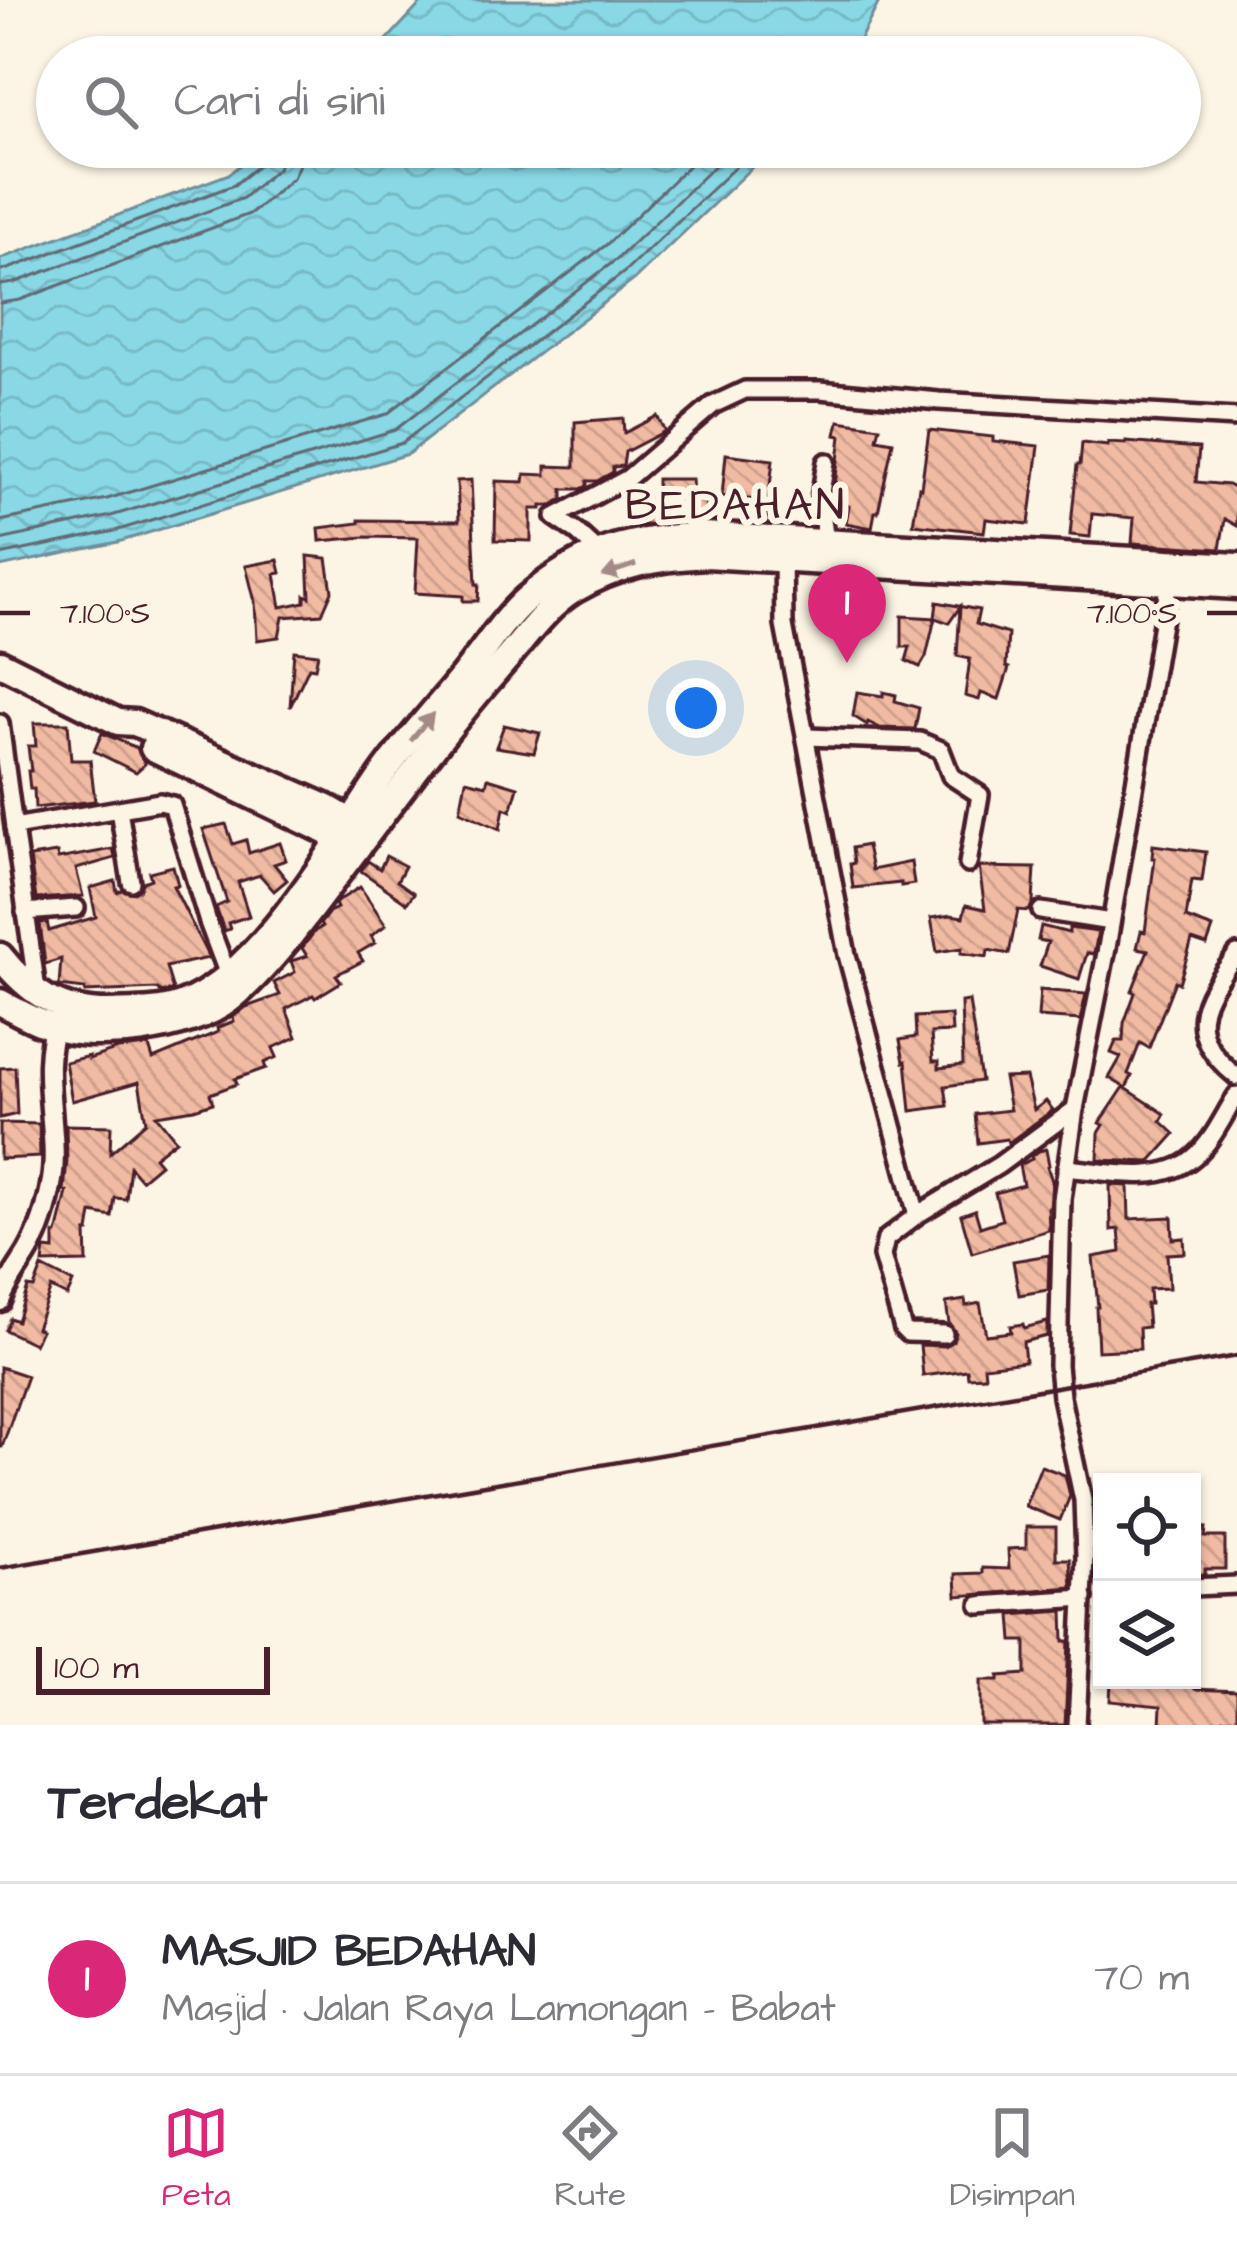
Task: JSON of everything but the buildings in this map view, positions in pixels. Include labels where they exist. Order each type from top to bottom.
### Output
[{"type":"highway","points":[[0,1002],[60,1017],[87,1031],[146,1030],[186,1021],[226,1003],[272,957],[354,835],[374,786],[520,606],[575,563],[599,551],[633,542],[703,535],[1237,566]]},
{"type":"highway","points":[[60,1017],[179,1006],[228,975],[275,928],[329,858],[549,611],[604,574],[654,558],[706,555],[1237,586]]},
{"type":"highway","points":[[0,663],[118,722],[128,736],[354,835]]},
{"type":"highway","points":[[0,956],[60,1017]]},
{"type":"street","points":[[599,551],[554,518],[628,478],[712,405],[746,390],[820,390],[1237,418]]},
{"type":"street","points":[[826,462],[820,498],[826,542]]},
{"type":"street","points":[[783,558],[784,626],[847,955],[917,1215]]},
{"type":"street","points":[[1077,1725],[1090,1592],[1083,1500],[1058,1365],[1061,1221],[1075,1109],[1169,582]]},
{"type":"street","points":[[0,723],[37,995]]},
{"type":"street","points":[[806,737],[920,741],[941,750],[951,776],[980,795],[968,864]]},
{"type":"street","points":[[14,827],[160,802],[172,806],[228,975]]},
{"type":"street","points":[[119,810],[131,882]]},
{"type":"street","points":[[25,912],[76,908]]},
{"type":"street","points":[[1042,911],[1111,922]]},
{"type":"street","points":[[1237,955],[1214,982],[1202,1010],[1208,1049],[1237,1077]]},
{"type":"street","points":[[0,1301],[4,1281],[36,1235],[46,1210],[53,1174],[50,1044],[60,1017]]},
{"type":"street","points":[[1066,1168],[1149,1174],[1178,1166],[1192,1159],[1210,1138],[1237,1096]]},
{"type":"street","points":[[944,1334],[902,1330],[882,1256],[886,1239],[1075,1109]]},
{"type":"street","points":[[1201,1587],[1237,1586]]},
{"type":"street","points":[[980,1605],[1090,1592]]},
{"type":"water","points":[[424,0],[880,0],[862,36],[391,36]]},
{"type":"water","points":[[236,168],[751,168],[635,279],[408,454],[118,542],[0,567],[0,259]]},
{"type":"railway","points":[[0,1568],[1237,1356]]},
{"type":"place","name":"MASJID BEDAHAN","points":[[847,663]]},
{"type":"district","name":"BEDAHAN","points":[[736,506]]}]
